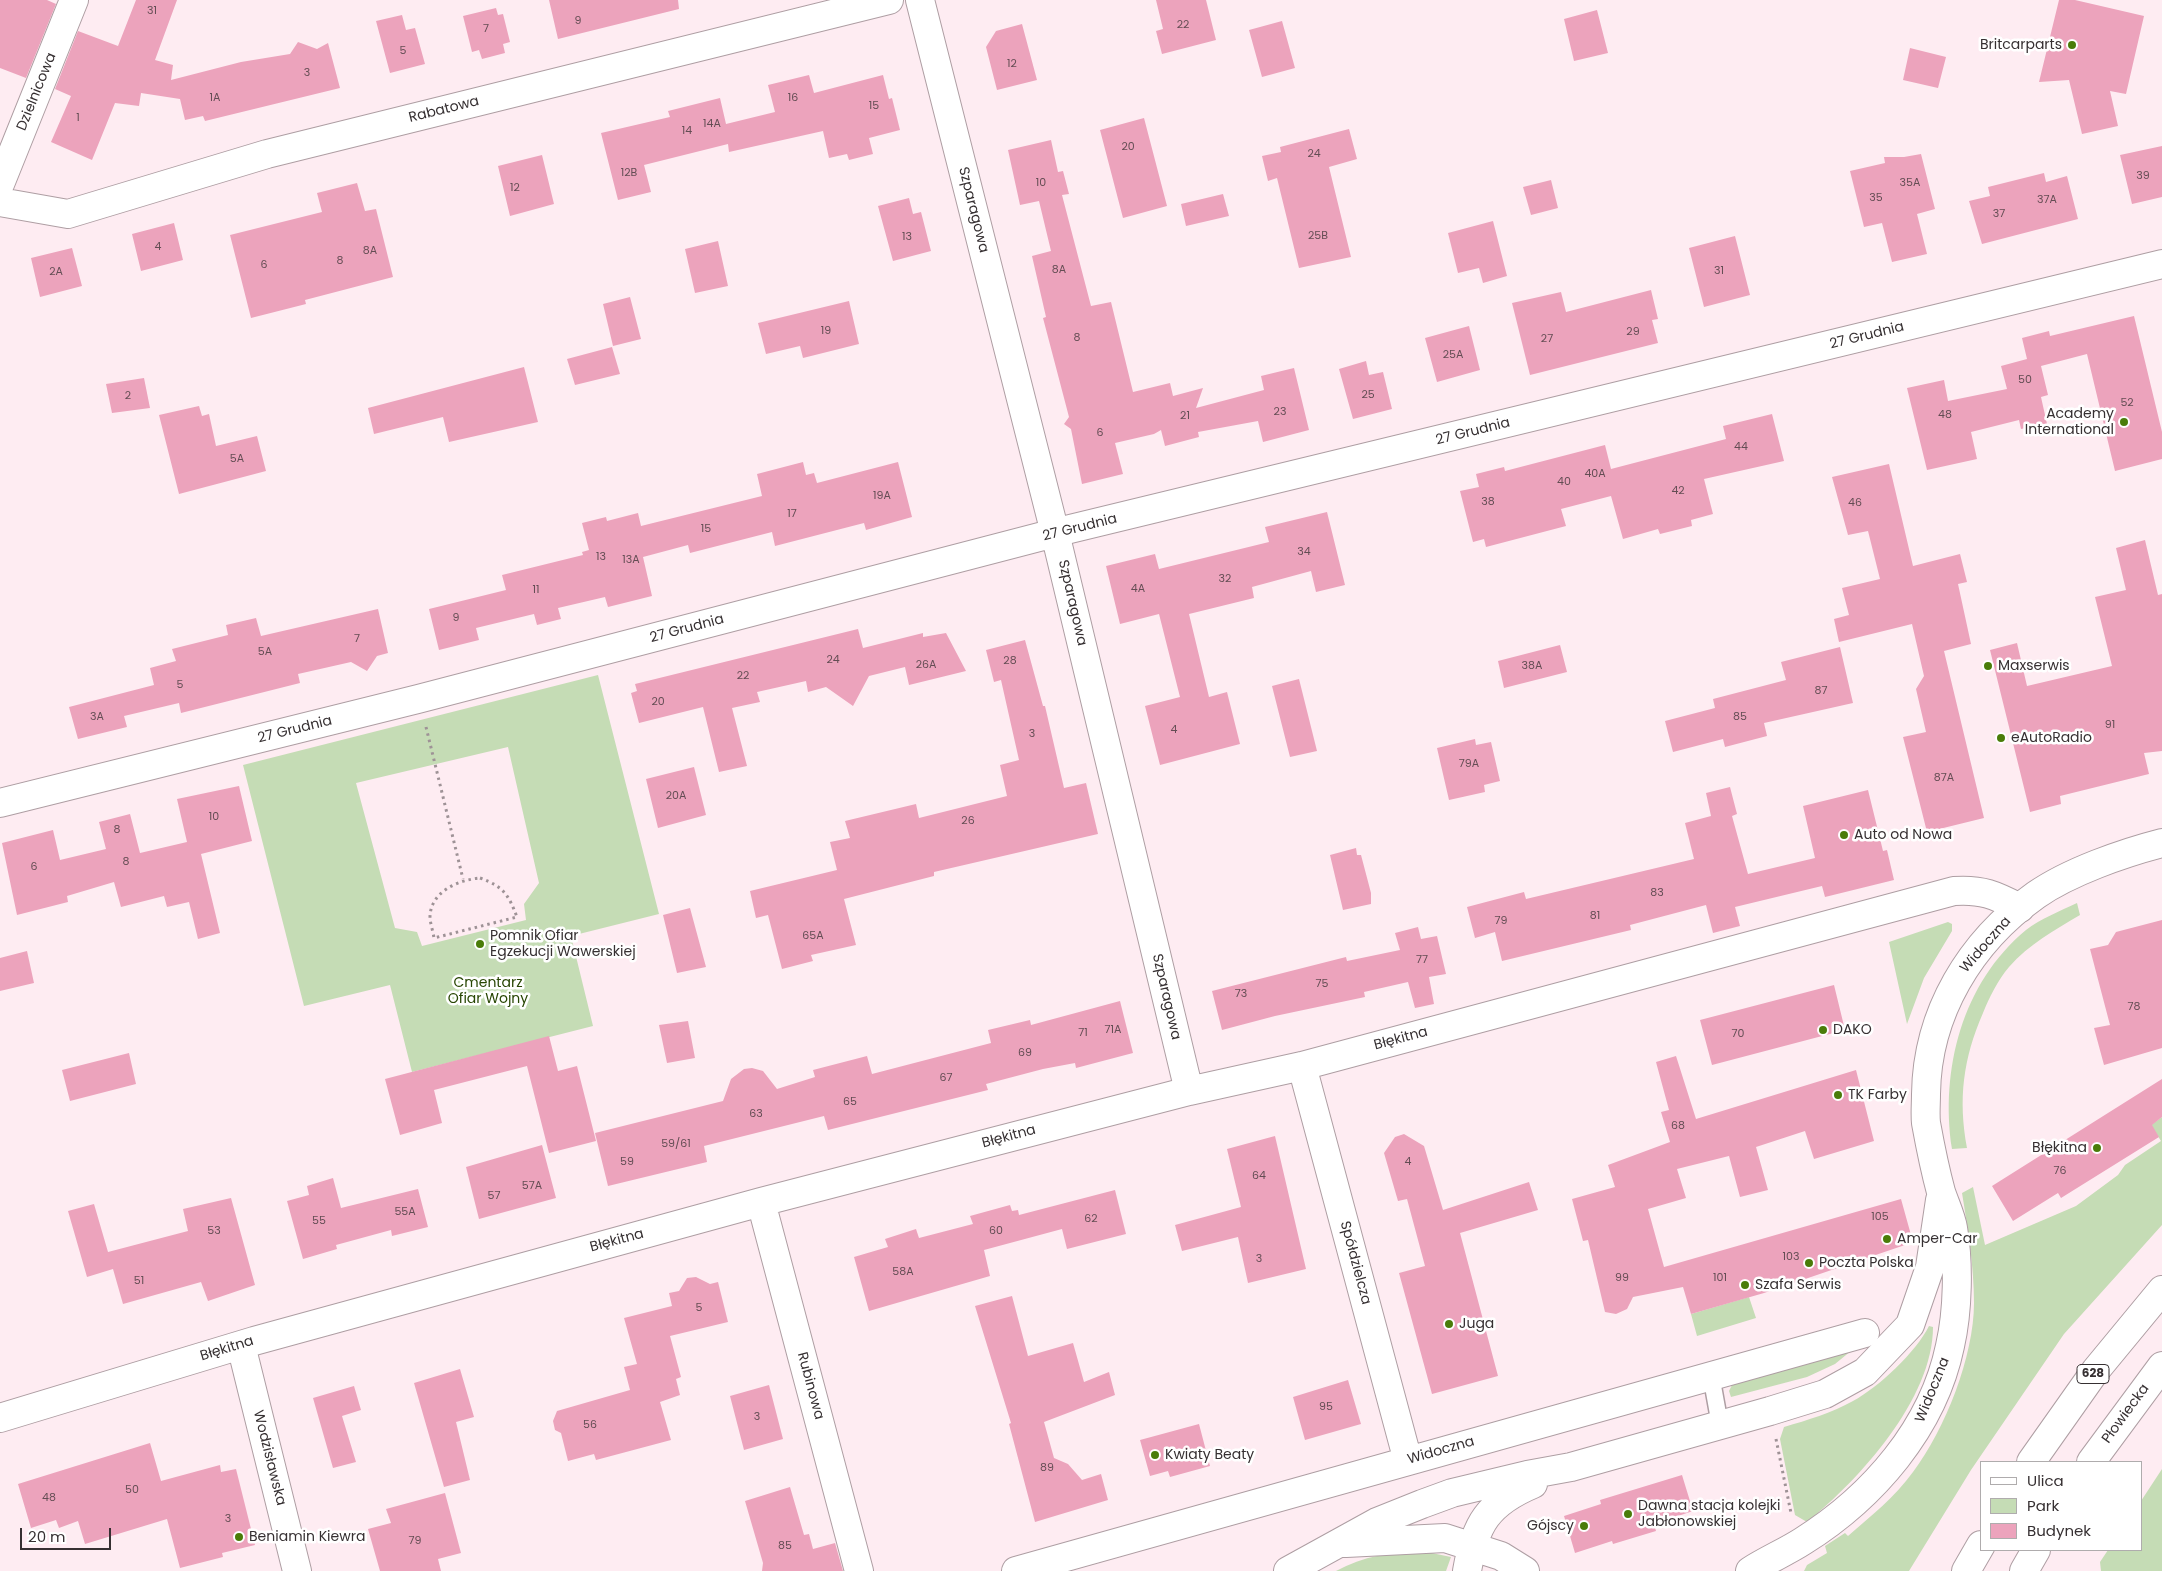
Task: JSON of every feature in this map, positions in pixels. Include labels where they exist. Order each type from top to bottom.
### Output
[{"type":"street","name":"Dzielnicowa","points":[[0,184],[74,0]]},
{"type":"street","name":"Rabatowa","points":[[0,202],[68,214],[267,154],[890,0]]},
{"type":"street","name":"Szparagowa","points":[[920,0],[1055,533],[1189,1091]]},
{"type":"street","name":"27 Grudnia","points":[[0,803],[418,699],[1055,533],[2162,264]]},
{"type":"street","name":"Widoczna","points":[[1750,1571],[1804,1541],[1851,1505],[1881,1475],[1916,1430],[1932,1398],[1950,1347],[1955,1314],[1953,1226],[1941,1191],[1926,1120],[1926,1079],[1933,1035],[1947,998],[1964,966],[2020,908],[2037,894],[2129,852],[2162,843]]},
{"type":"street","name":"Błękitna","points":[[0,1418],[241,1345],[761,1202],[1189,1091],[1302,1066],[1954,891],[1975,890],[1995,895],[2020,908]]},
{"type":"street","name":"Spółdzielcza","points":[[1302,1066],[1408,1460]]},
{"type":"street","name":"Widoczna","points":[[1288,1571],[1377,1522],[1452,1493],[1571,1466],[1770,1412],[1825,1394],[1865,1372],[1910,1325],[1930,1267],[1941,1191]]},
{"type":"street","name":"Rubinowa","points":[[761,1202],[859,1571]]},
{"type":"street","name":"628","points":[[2032,1461],[2096,1370],[2162,1290]]},
{"type":"street","name":"Widoczna","points":[[1016,1571],[1865,1333]]},
{"type":"street","name":"Wodzisławska","points":[[241,1345],[297,1571]]},
{"type":"street","name":"Płowiecka","points":[[2091,1461],[2162,1366]]},
{"type":"street","points":[[1466,1571],[1471,1544],[1482,1522],[1499,1502],[1571,1466]]},
{"type":"street","name":"Widoczna","points":[[1340,1543],[1445,1538],[1471,1544],[1501,1556],[1525,1571]]},
{"type":"street","points":[[1966,1571],[1980,1547]]},
{"type":"street","points":[[2024,1571],[2035,1551]]},
{"type":"lane","points":[[1711,1375],[1720,1425]]},
{"type":"path","points":[[424,719],[463,879]]},
{"type":"path","points":[[480,878],[496,884],[508,895],[517,917],[434,938],[430,917],[436,899],[448,886],[463,879],[480,878]]},
{"type":"path","points":[[1770,1412],[1793,1524],[1804,1541]]},
{"type":"green space","name":"Cmentarz Ofiar Wojny","points":[[598,675],[659,914],[571,936],[593,1026],[412,1072],[390,985],[304,1006],[243,765]],"holes":[[[508,747],[539,883],[524,904],[526,920],[422,946],[417,932],[395,928],[356,783]]]},
{"type":"green space","points":[[2077,903],[2080,915],[2025,951],[2005,972],[1991,995],[1976,1030],[1964,1079],[1963,1113],[1967,1148],[1952,1149],[1949,1119],[1953,1059],[1960,1030],[1971,1002],[1986,975],[2004,951],[2026,930]]},
{"type":"green space","points":[[1948,922],[1952,924],[1952,931],[1924,978],[1907,1024],[1889,942]]},
{"type":"green space","points":[[2162,1117],[2162,1225],[2064,1334],[1971,1470],[1909,1571],[1804,1571],[1807,1565],[1827,1553],[1825,1546],[1845,1533],[1848,1536],[1898,1490],[1925,1455],[1956,1392],[1969,1346],[1974,1303],[1973,1275],[1962,1193],[1973,1187],[1985,1245],[2076,1206],[2118,1175],[2125,1165],[2161,1141],[2151,1125]]},
{"type":"green space","points":[[1749,1297],[1756,1318],[1697,1336],[1691,1314]]},
{"type":"green space","points":[[1929,1326],[1933,1327],[1930,1354],[1921,1382],[1890,1436],[1849,1484],[1807,1522],[1795,1515],[1780,1439],[1784,1427],[1828,1413],[1863,1395],[1896,1368],[1915,1347]]},
{"type":"green space","points":[[1857,1346],[1835,1364],[1807,1377],[1731,1397],[1729,1391],[1733,1383]]},
{"type":"green space","points":[[2162,1469],[2162,1571],[2101,1571],[2100,1562],[2107,1551],[2142,1551],[2142,1499]]},
{"type":"green space","points":[[1422,1551],[1451,1557],[1446,1571],[1336,1571],[1367,1558],[1400,1552]]},
{"type":"building","points":[[0,0],[47,0],[56,4],[26,78],[0,68]]},
{"type":"building","points":[[136,0],[177,0],[155,60],[173,65],[171,80],[241,62],[290,54],[298,42],[317,49],[328,43],[340,88],[205,121],[203,116],[185,120],[180,99],[141,93],[139,106],[115,103],[92,160],[51,142],[71,96],[55,89],[78,31],[118,46]]},
{"type":"building","points":[[549,0],[678,0],[679,9],[558,39]]},
{"type":"building","points":[[1156,0],[1206,0],[1216,40],[1162,54],[1156,31],[1163,29]]},
{"type":"building","points":[[2059,0],[2075,0],[2144,16],[2126,94],[2110,91],[2118,126],[2082,134],[2069,80],[2039,82]]},
{"type":"building","points":[[496,8],[498,15],[503,14],[510,42],[503,44],[505,53],[482,59],[479,50],[472,52],[463,16]]},
{"type":"building","points":[[1597,10],[1608,53],[1574,61],[1564,19]]},
{"type":"building","points":[[402,15],[406,30],[415,28],[425,64],[390,73],[376,21]]},
{"type":"building","points":[[1282,21],[1295,68],[1262,77],[1249,30]]},
{"type":"building","points":[[1022,24],[1037,80],[997,90],[986,47],[996,31]]},
{"type":"building","points":[[1910,48],[1946,57],[1938,88],[1903,80]]},
{"type":"building","points":[[809,75],[814,93],[883,75],[889,99],[892,98],[900,130],[869,138],[873,154],[849,160],[847,154],[829,158],[823,131],[729,152],[728,144],[644,165],[651,192],[618,200],[601,133],[670,117],[668,111],[720,98],[726,124],[775,112],[768,85]]},
{"type":"building","points":[[1144,118],[1167,206],[1123,218],[1100,130]]},
{"type":"building","points":[[1349,129],[1357,159],[1329,167],[1351,257],[1299,268],[1277,178],[1268,181],[1262,156],[1281,152],[1280,147]]},
{"type":"building","points":[[1051,140],[1058,172],[1063,171],[1069,194],[1062,195],[1091,306],[1111,302],[1133,392],[1170,383],[1173,396],[1203,388],[1196,408],[1264,390],[1261,376],[1294,368],[1309,430],[1263,442],[1258,421],[1198,432],[1199,437],[1165,446],[1161,430],[1154,434],[1115,443],[1123,474],[1082,484],[1071,429],[1064,424],[1069,417],[1043,318],[1046,317],[1032,256],[1051,251],[1039,201],[1020,205],[1008,150]]},
{"type":"building","points":[[2162,146],[2162,197],[2132,204],[2120,155]]},
{"type":"building","points":[[1921,154],[1935,209],[1917,214],[1927,254],[1892,262],[1882,223],[1864,227],[1850,171],[1885,163],[1884,157],[1904,157]]},
{"type":"building","points":[[542,155],[554,204],[510,216],[498,166]]},
{"type":"building","points":[[2044,173],[2046,182],[2067,176],[2078,219],[1982,244],[1969,201],[1990,196],[1988,187]]},
{"type":"building","points":[[1551,180],[1558,208],[1531,215],[1523,187]]},
{"type":"building","points":[[357,183],[365,211],[376,209],[393,277],[305,300],[306,304],[251,318],[230,235],[322,212],[317,193]]},
{"type":"building","points":[[1223,194],[1229,216],[1186,226],[1181,204]]},
{"type":"building","points":[[909,198],[913,214],[921,212],[931,251],[893,261],[878,206]]},
{"type":"building","points":[[1493,221],[1507,276],[1483,283],[1479,268],[1458,273],[1448,233]]},
{"type":"building","points":[[174,223],[183,260],[141,271],[132,234]]},
{"type":"building","points":[[1735,236],[1750,295],[1704,307],[1689,248]]},
{"type":"building","points":[[718,241],[728,286],[695,293],[685,249]]},
{"type":"building","points":[[72,248],[82,286],[40,297],[31,258]]},
{"type":"building","points":[[1651,290],[1658,319],[1652,320],[1658,343],[1530,375],[1512,303],[1561,292],[1566,312]]},
{"type":"building","points":[[630,297],[641,339],[613,346],[603,304]]},
{"type":"building","points":[[849,301],[859,344],[803,358],[800,346],[766,354],[758,323]]},
{"type":"building","points":[[2134,316],[2162,432],[2162,459],[2115,471],[2087,354],[2041,366],[2048,395],[2041,397],[2047,424],[2021,429],[2019,420],[1971,432],[1977,459],[1927,470],[1907,388],[1944,380],[1948,401],[2007,389],[2001,366],[2027,359],[2022,338],[2049,331],[2050,336]]},
{"type":"building","points":[[1469,326],[1480,370],[1437,382],[1425,338]]},
{"type":"building","points":[[612,347],[620,374],[575,385],[567,359]]},
{"type":"building","points":[[1366,361],[1369,375],[1383,372],[1392,409],[1353,419],[1339,369]]},
{"type":"building","points":[[524,367],[538,422],[449,442],[443,417],[374,434],[368,408]]},
{"type":"building","points":[[144,378],[150,408],[112,413],[106,384]]},
{"type":"building","points":[[199,406],[202,416],[209,414],[216,446],[257,436],[266,471],[179,494],[159,415]]},
{"type":"building","points":[[1772,414],[1784,461],[1704,479],[1713,514],[1691,520],[1692,526],[1660,534],[1658,529],[1623,539],[1611,496],[1561,509],[1566,526],[1486,547],[1484,539],[1473,542],[1460,491],[1479,487],[1476,474],[1504,467],[1505,471],[1605,445],[1611,469],[1726,439],[1723,426]]},
{"type":"building","points":[[803,462],[806,475],[814,473],[817,483],[898,462],[912,517],[866,530],[864,523],[775,546],[772,532],[690,553],[688,545],[643,557],[652,596],[608,607],[605,597],[558,608],[561,619],[537,625],[534,614],[476,628],[479,640],[439,650],[429,609],[506,590],[502,575],[583,555],[582,552],[589,550],[582,523],[606,517],[607,521],[638,513],[641,526],[762,496],[757,474]]},
{"type":"building","points":[[1889,464],[1913,566],[1960,554],[1967,582],[1958,584],[1971,644],[1944,651],[1984,818],[1927,832],[1903,737],[1926,732],[1916,689],[1924,676],[1912,624],[1839,642],[1834,619],[1849,615],[1842,588],[1880,579],[1868,531],[1848,535],[1832,477]]},
{"type":"building","points":[[1327,512],[1345,585],[1316,592],[1311,571],[1252,587],[1254,598],[1189,614],[1209,697],[1227,692],[1240,744],[1160,765],[1145,706],[1180,697],[1159,614],[1120,624],[1106,566],[1155,554],[1159,569],[1269,542],[1265,527]]},
{"type":"building","points":[[2145,540],[2158,595],[2162,594],[2162,751],[2144,753],[2149,774],[2060,796],[2061,804],[2030,812],[1990,650],[2017,643],[2027,686],[2112,666],[2095,597],[2126,590],[2116,548]]},
{"type":"building","points":[[378,609],[388,653],[377,656],[367,671],[351,662],[298,674],[300,683],[181,713],[179,703],[124,716],[127,727],[78,739],[69,707],[154,685],[150,668],[176,661],[172,649],[228,635],[226,625],[256,618],[261,636]]},
{"type":"building","points":[[858,629],[863,648],[923,633],[923,637],[946,633],[966,671],[909,685],[905,667],[869,676],[853,706],[826,687],[808,692],[806,681],[757,692],[760,702],[732,708],[747,766],[719,772],[703,707],[639,723],[631,693],[637,691],[635,684]]},
{"type":"building","points":[[1025,640],[1043,706],[1045,706],[1064,788],[1086,783],[1098,834],[934,872],[934,876],[844,899],[856,945],[811,955],[813,961],[782,969],[768,915],[756,918],[750,891],[837,870],[830,842],[850,838],[845,821],[916,804],[919,818],[1007,796],[1000,765],[1019,760],[1001,680],[994,682],[986,650]]},
{"type":"building","points":[[1560,645],[1567,672],[1504,688],[1498,661]]},
{"type":"building","points":[[1840,647],[1853,703],[1764,723],[1767,736],[1725,747],[1723,739],[1673,752],[1665,721],[1715,708],[1713,699],[1786,680],[1781,662]]},
{"type":"building","points":[[1299,679],[1317,751],[1290,757],[1272,686]]},
{"type":"building","points":[[1475,739],[1476,745],[1491,742],[1500,781],[1484,785],[1485,792],[1449,800],[1437,748]]},
{"type":"building","points":[[694,767],[706,815],[658,828],[646,779]]},
{"type":"building","points":[[239,786],[252,841],[201,854],[220,933],[198,939],[189,902],[167,907],[164,896],[121,907],[114,882],[67,896],[68,902],[17,915],[2,843],[53,830],[60,860],[106,849],[99,822],[130,814],[140,853],[187,842],[177,799]]},
{"type":"building","points":[[1730,787],[1737,814],[1732,816],[1748,874],[1815,858],[1803,806],[1868,790],[1883,851],[1887,850],[1894,880],[1825,897],[1822,886],[1735,907],[1740,926],[1713,933],[1706,905],[1630,925],[1631,930],[1502,961],[1495,932],[1475,938],[1467,907],[1524,892],[1526,899],[1694,859],[1685,823],[1711,816],[1706,793]]},
{"type":"building","points":[[1356,848],[1357,855],[1361,855],[1371,893],[1371,904],[1343,910],[1330,855]]},
{"type":"building","points":[[690,908],[706,967],[677,973],[663,915]]},
{"type":"building","points":[[2162,920],[2162,1048],[2104,1065],[2094,1028],[2110,1025],[2090,949],[2108,945],[2116,932]]},
{"type":"building","points":[[1418,927],[1421,939],[1437,936],[1446,974],[1429,977],[1434,1004],[1415,1008],[1408,982],[1364,992],[1365,997],[1275,1016],[1222,1030],[1212,991],[1346,957],[1347,961],[1400,950],[1395,933]]},
{"type":"building","points":[[27,951],[34,983],[0,991],[0,958]]},
{"type":"building","points":[[1834,985],[1845,1030],[1712,1065],[1700,1020]]},
{"type":"building","points":[[1120,1001],[1133,1053],[1076,1068],[1075,1063],[1043,1069],[986,1084],[988,1090],[828,1130],[824,1116],[704,1146],[707,1162],[608,1186],[595,1133],[723,1101],[731,1079],[744,1069],[752,1068],[763,1071],[777,1089],[815,1077],[813,1070],[867,1056],[872,1074],[991,1043],[988,1030],[1030,1020],[1031,1025]]},
{"type":"building","points":[[688,1021],[695,1058],[667,1063],[659,1025]]},
{"type":"building","points":[[549,1036],[558,1071],[577,1066],[596,1141],[549,1153],[527,1066],[434,1090],[442,1123],[400,1135],[385,1079]]},
{"type":"building","points":[[129,1053],[136,1084],[70,1101],[62,1070]]},
{"type":"building","points":[[1676,1056],[1696,1119],[1856,1070],[1874,1141],[1814,1159],[1805,1131],[1756,1147],[1768,1190],[1740,1197],[1729,1156],[1677,1169],[1686,1198],[1648,1209],[1664,1267],[1901,1199],[1911,1235],[1905,1245],[1764,1293],[1691,1314],[1683,1287],[1633,1297],[1627,1309],[1616,1314],[1605,1312],[1588,1240],[1583,1241],[1572,1199],[1615,1187],[1608,1165],[1670,1142],[1661,1112],[1669,1110],[1656,1062]]},
{"type":"building","points":[[2162,1079],[2162,1117],[2152,1125],[2159,1137],[2061,1198],[2058,1193],[2013,1221],[1992,1186]]},
{"type":"building","points":[[1404,1134],[1424,1146],[1443,1210],[1529,1182],[1538,1210],[1460,1233],[1498,1376],[1432,1394],[1399,1273],[1425,1266],[1407,1199],[1398,1201],[1384,1153],[1395,1137]]},
{"type":"building","points":[[1275,1136],[1306,1269],[1248,1283],[1238,1237],[1182,1251],[1175,1225],[1241,1207],[1227,1149]]},
{"type":"building","points":[[542,1145],[556,1198],[479,1219],[466,1167]]},
{"type":"building","points":[[333,1178],[341,1208],[418,1189],[428,1227],[392,1236],[391,1230],[336,1245],[337,1249],[303,1259],[287,1201],[309,1195],[307,1186]]},
{"type":"building","points":[[1115,1190],[1126,1234],[1067,1249],[1062,1229],[984,1250],[990,1276],[869,1311],[854,1257],[888,1247],[885,1239],[916,1229],[919,1238],[973,1224],[970,1216],[1010,1205],[1012,1211],[1018,1210],[1019,1215]]},
{"type":"building","points":[[231,1198],[255,1285],[208,1301],[201,1282],[123,1304],[113,1269],[87,1277],[68,1211],[94,1204],[108,1252],[188,1231],[183,1209]]},
{"type":"building","points":[[696,1277],[710,1284],[718,1282],[728,1322],[670,1336],[681,1377],[676,1379],[680,1395],[660,1402],[671,1440],[596,1460],[594,1454],[568,1461],[561,1433],[555,1430],[553,1421],[557,1411],[630,1390],[624,1367],[637,1364],[624,1318],[672,1306],[669,1293],[679,1291],[687,1278]]},
{"type":"building","points":[[1012,1296],[1028,1356],[1073,1343],[1084,1382],[1109,1372],[1115,1395],[1044,1422],[1054,1458],[1068,1464],[1082,1480],[1101,1474],[1108,1500],[1035,1522],[1009,1424],[1011,1423],[975,1306]]},
{"type":"building","points":[[460,1369],[474,1417],[456,1422],[470,1480],[444,1487],[414,1383]]},
{"type":"building","points":[[1348,1380],[1361,1424],[1305,1440],[1293,1397]]},
{"type":"building","points":[[769,1385],[783,1439],[744,1450],[730,1396]]},
{"type":"building","points":[[354,1386],[361,1410],[342,1416],[356,1462],[333,1468],[313,1398]]},
{"type":"building","points":[[1199,1424],[1210,1466],[1170,1477],[1168,1471],[1150,1476],[1140,1440]]},
{"type":"building","points":[[150,1443],[161,1481],[220,1465],[221,1472],[236,1469],[255,1545],[222,1553],[223,1557],[180,1568],[167,1519],[85,1544],[78,1521],[59,1528],[56,1520],[31,1528],[18,1484]]},
{"type":"building","name":"Dawna stacja kolejki Jabłonowskiej","points":[[1682,1475],[1693,1511],[1654,1524],[1656,1531],[1613,1544],[1612,1541],[1575,1553],[1564,1516],[1601,1504],[1600,1500]]},
{"type":"building","points":[[790,1487],[804,1535],[809,1534],[813,1549],[835,1543],[843,1571],[762,1571],[763,1563],[745,1501]]},
{"type":"building","points":[[445,1493],[461,1553],[438,1559],[441,1571],[380,1571],[368,1529],[391,1523],[386,1509]]},
{"type":"place","name":"Britcarparts","points":[[2072,45]]},
{"type":"place","name":"Academy International","points":[[2124,422]]},
{"type":"place","name":"Maxserwis","points":[[1988,666]]},
{"type":"place","name":"eAutoRadio","points":[[2001,738]]},
{"type":"place","name":"Auto od Nowa","points":[[1844,835]]},
{"type":"place","name":"Pomnik Ofiar Egzekucji Wawerskiej","points":[[480,944]]},
{"type":"place","name":"DAKO","points":[[1823,1030]]},
{"type":"place","name":"TK Farby","points":[[1838,1095]]},
{"type":"place","name":"Błękitna","points":[[2097,1148]]},
{"type":"place","name":"Amper-Car","points":[[1887,1239]]},
{"type":"place","name":"Poczta Polska","points":[[1809,1263]]},
{"type":"place","name":"Szafa Serwis","points":[[1745,1285]]},
{"type":"place","name":"Juga","points":[[1449,1324]]},
{"type":"place","name":"Kwiaty Beaty","points":[[1155,1455]]},
{"type":"place","name":"Dawna stacja kolejki Jabłonowskiej","points":[[1628,1514]]},
{"type":"place","name":"Gójscy","points":[[1584,1526]]},
{"type":"place","name":"Beniamin Kiewra","points":[[239,1537]]}]
